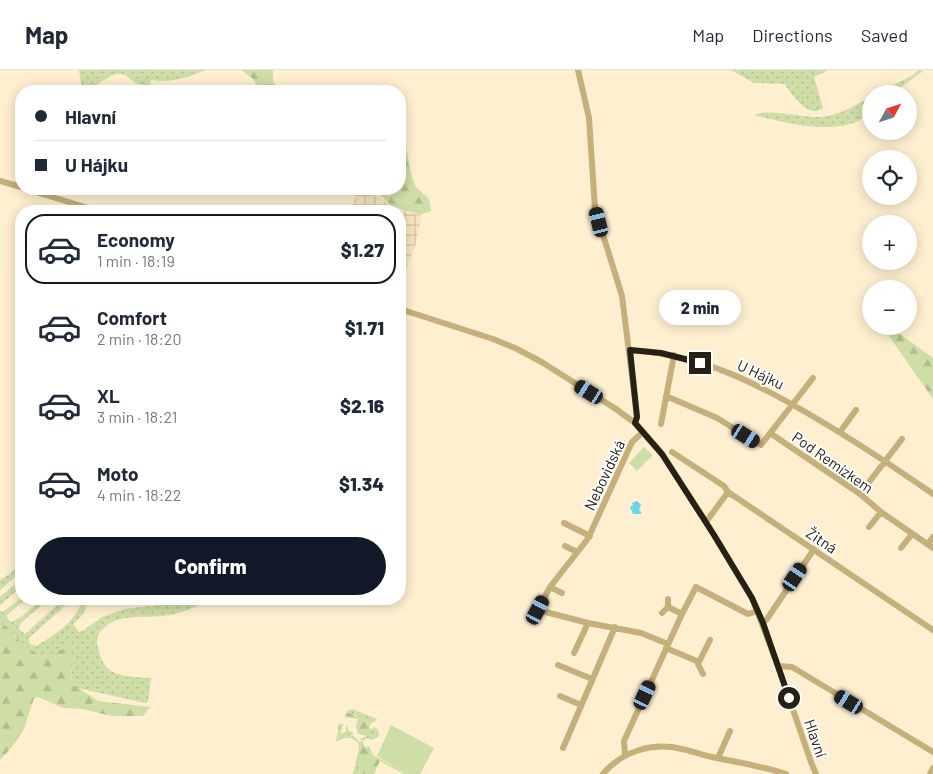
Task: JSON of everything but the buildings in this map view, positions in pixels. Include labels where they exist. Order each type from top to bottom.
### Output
[{"type":"street","points":[[578,70],[589,118],[596,209],[602,235],[622,296],[637,417],[635,423]]},
{"type":"street","points":[[0,181],[15,185]]},
{"type":"street","points":[[46,195],[78,205]]},
{"type":"street","name":"Hlavní","points":[[406,311],[515,348],[540,361],[616,409],[635,423],[643,432],[662,454],[740,576],[763,623],[810,762],[816,774]]},
{"type":"street","name":"U Hájku","points":[[630,350],[674,356],[708,365],[740,377],[794,404],[886,461],[933,494]]},
{"type":"street","points":[[661,424],[674,356]]},
{"type":"street","name":"U Hájku","points":[[794,404],[813,378]]},
{"type":"street","points":[[666,396],[717,418],[761,445],[794,404]]},
{"type":"street","points":[[840,432],[856,410]]},
{"type":"street","name":"Nebovidská","points":[[591,532],[632,442],[643,432]]},
{"type":"street","name":"Pod Remízkem","points":[[770,433],[860,494],[881,512],[930,546]]},
{"type":"street","points":[[860,494],[902,439]]},
{"type":"street","name":"Žitná","points":[[672,452],[933,630]]},
{"type":"street","points":[[706,522],[728,492]]},
{"type":"street","name":"Pod Remízkem","points":[[869,527],[881,512]]},
{"type":"street","points":[[564,523],[590,536],[550,586],[538,610],[588,624],[641,633],[700,662]]},
{"type":"street","points":[[901,548],[912,534]]},
{"type":"street","points":[[930,546],[933,537]]},
{"type":"street","points":[[565,546],[577,552]]},
{"type":"street","points":[[763,623],[814,549]]},
{"type":"street","points":[[550,586],[562,593]]},
{"type":"street","points":[[625,755],[624,741],[696,587],[748,614],[758,612]]},
{"type":"street","points":[[662,613],[668,607],[668,599]]},
{"type":"street","points":[[668,607],[682,614]]},
{"type":"street","points":[[574,653],[588,624]]},
{"type":"street","points":[[562,748],[614,627]]},
{"type":"street","points":[[703,674],[698,664],[710,640]]},
{"type":"street","points":[[558,665],[592,679]]},
{"type":"street","points":[[778,666],[792,668],[933,752]]},
{"type":"street","points":[[560,696],[581,705]]},
{"type":"street","points":[[718,758],[730,731]]},
{"type":"street","points":[[602,774],[612,763],[637,750],[669,747],[786,774]]},
{"type":"street","points":[[930,774],[933,768]]},
{"type":"shaded area","points":[[356,195],[371,195],[380,197],[388,205],[353,205]]},
{"type":"shaded area","points":[[406,212],[422,216],[415,247],[406,269]]},
{"type":"green space","points":[[79,70],[205,70],[179,79],[151,80],[150,85],[139,85],[124,75],[115,74],[96,85],[81,85]]},
{"type":"green space","points":[[241,70],[273,70],[273,82],[276,85],[256,85],[253,79]]},
{"type":"green space","points":[[731,70],[828,70],[814,77],[823,108],[818,111],[812,111],[806,108],[796,99],[785,84],[754,83]]},
{"type":"green space","points":[[919,70],[923,71],[904,85],[894,85]]},
{"type":"green space","points":[[862,102],[862,118],[858,121],[831,127],[805,126],[754,115],[769,112],[820,117],[847,110]]},
{"type":"green space","points":[[406,150],[415,186],[429,199],[431,211],[420,215],[406,211],[406,205],[390,205],[381,195],[406,195]]},
{"type":"green space","points":[[888,335],[901,335],[933,358],[933,399]]},
{"type":"green space","points":[[644,447],[653,455],[637,471],[629,463]]},
{"type":"green space","points":[[15,568],[15,577],[0,590],[0,580]]},
{"type":"green space","points":[[15,584],[15,592],[0,605],[0,597]]},
{"type":"green space","points":[[15,603],[15,605],[19,605],[7,615],[11,622],[21,617],[35,605],[42,605],[23,621],[18,628],[25,634],[57,605],[66,605],[28,639],[30,644],[37,646],[71,621],[80,605],[86,605],[81,616],[73,624],[79,632],[102,617],[125,609],[160,605],[198,605],[175,614],[122,619],[108,625],[99,633],[97,639],[98,648],[106,667],[124,676],[151,678],[148,702],[145,703],[78,688],[71,676],[73,659],[65,647],[53,654],[44,656],[37,654],[23,644],[0,620],[0,611],[3,612]]},
{"type":"green space","points":[[0,620],[23,644],[37,654],[51,655],[69,645],[73,659],[71,678],[74,685],[98,701],[150,707],[143,716],[111,716],[82,709],[63,708],[38,697],[34,698],[24,729],[12,747],[0,760]]},
{"type":"green space","points":[[352,709],[377,719],[371,723],[369,728],[372,729],[374,727],[378,730],[379,736],[372,740],[366,738],[364,741],[360,739],[367,736],[361,720],[355,715],[346,712]]},
{"type":"green space","points":[[346,712],[364,722],[369,728],[367,736],[358,734],[356,726],[358,719],[345,717]]},
{"type":"green space","points":[[339,724],[343,724],[341,733],[346,732],[346,726],[348,731],[353,732],[353,734],[336,742]]},
{"type":"green space","points":[[391,725],[434,748],[420,774],[408,774],[377,756]]},
{"type":"green space","points":[[353,735],[360,742],[360,755],[363,758],[358,758],[360,764],[359,774],[353,774],[359,749],[358,742],[351,738],[346,738]]},
{"type":"green space","points":[[362,740],[365,748],[369,746],[373,755],[408,774],[404,774],[380,761],[374,774],[359,774],[360,764],[356,761],[357,758],[363,758],[359,754],[361,748],[359,743]]},
{"type":"water","points":[[637,501],[641,505],[639,510],[642,513],[633,514],[630,507],[633,505],[632,503]]},
{"type":"route","points":[[700,363],[661,353],[630,350],[637,417],[635,423],[662,454],[740,576],[763,623],[789,698]]}]
